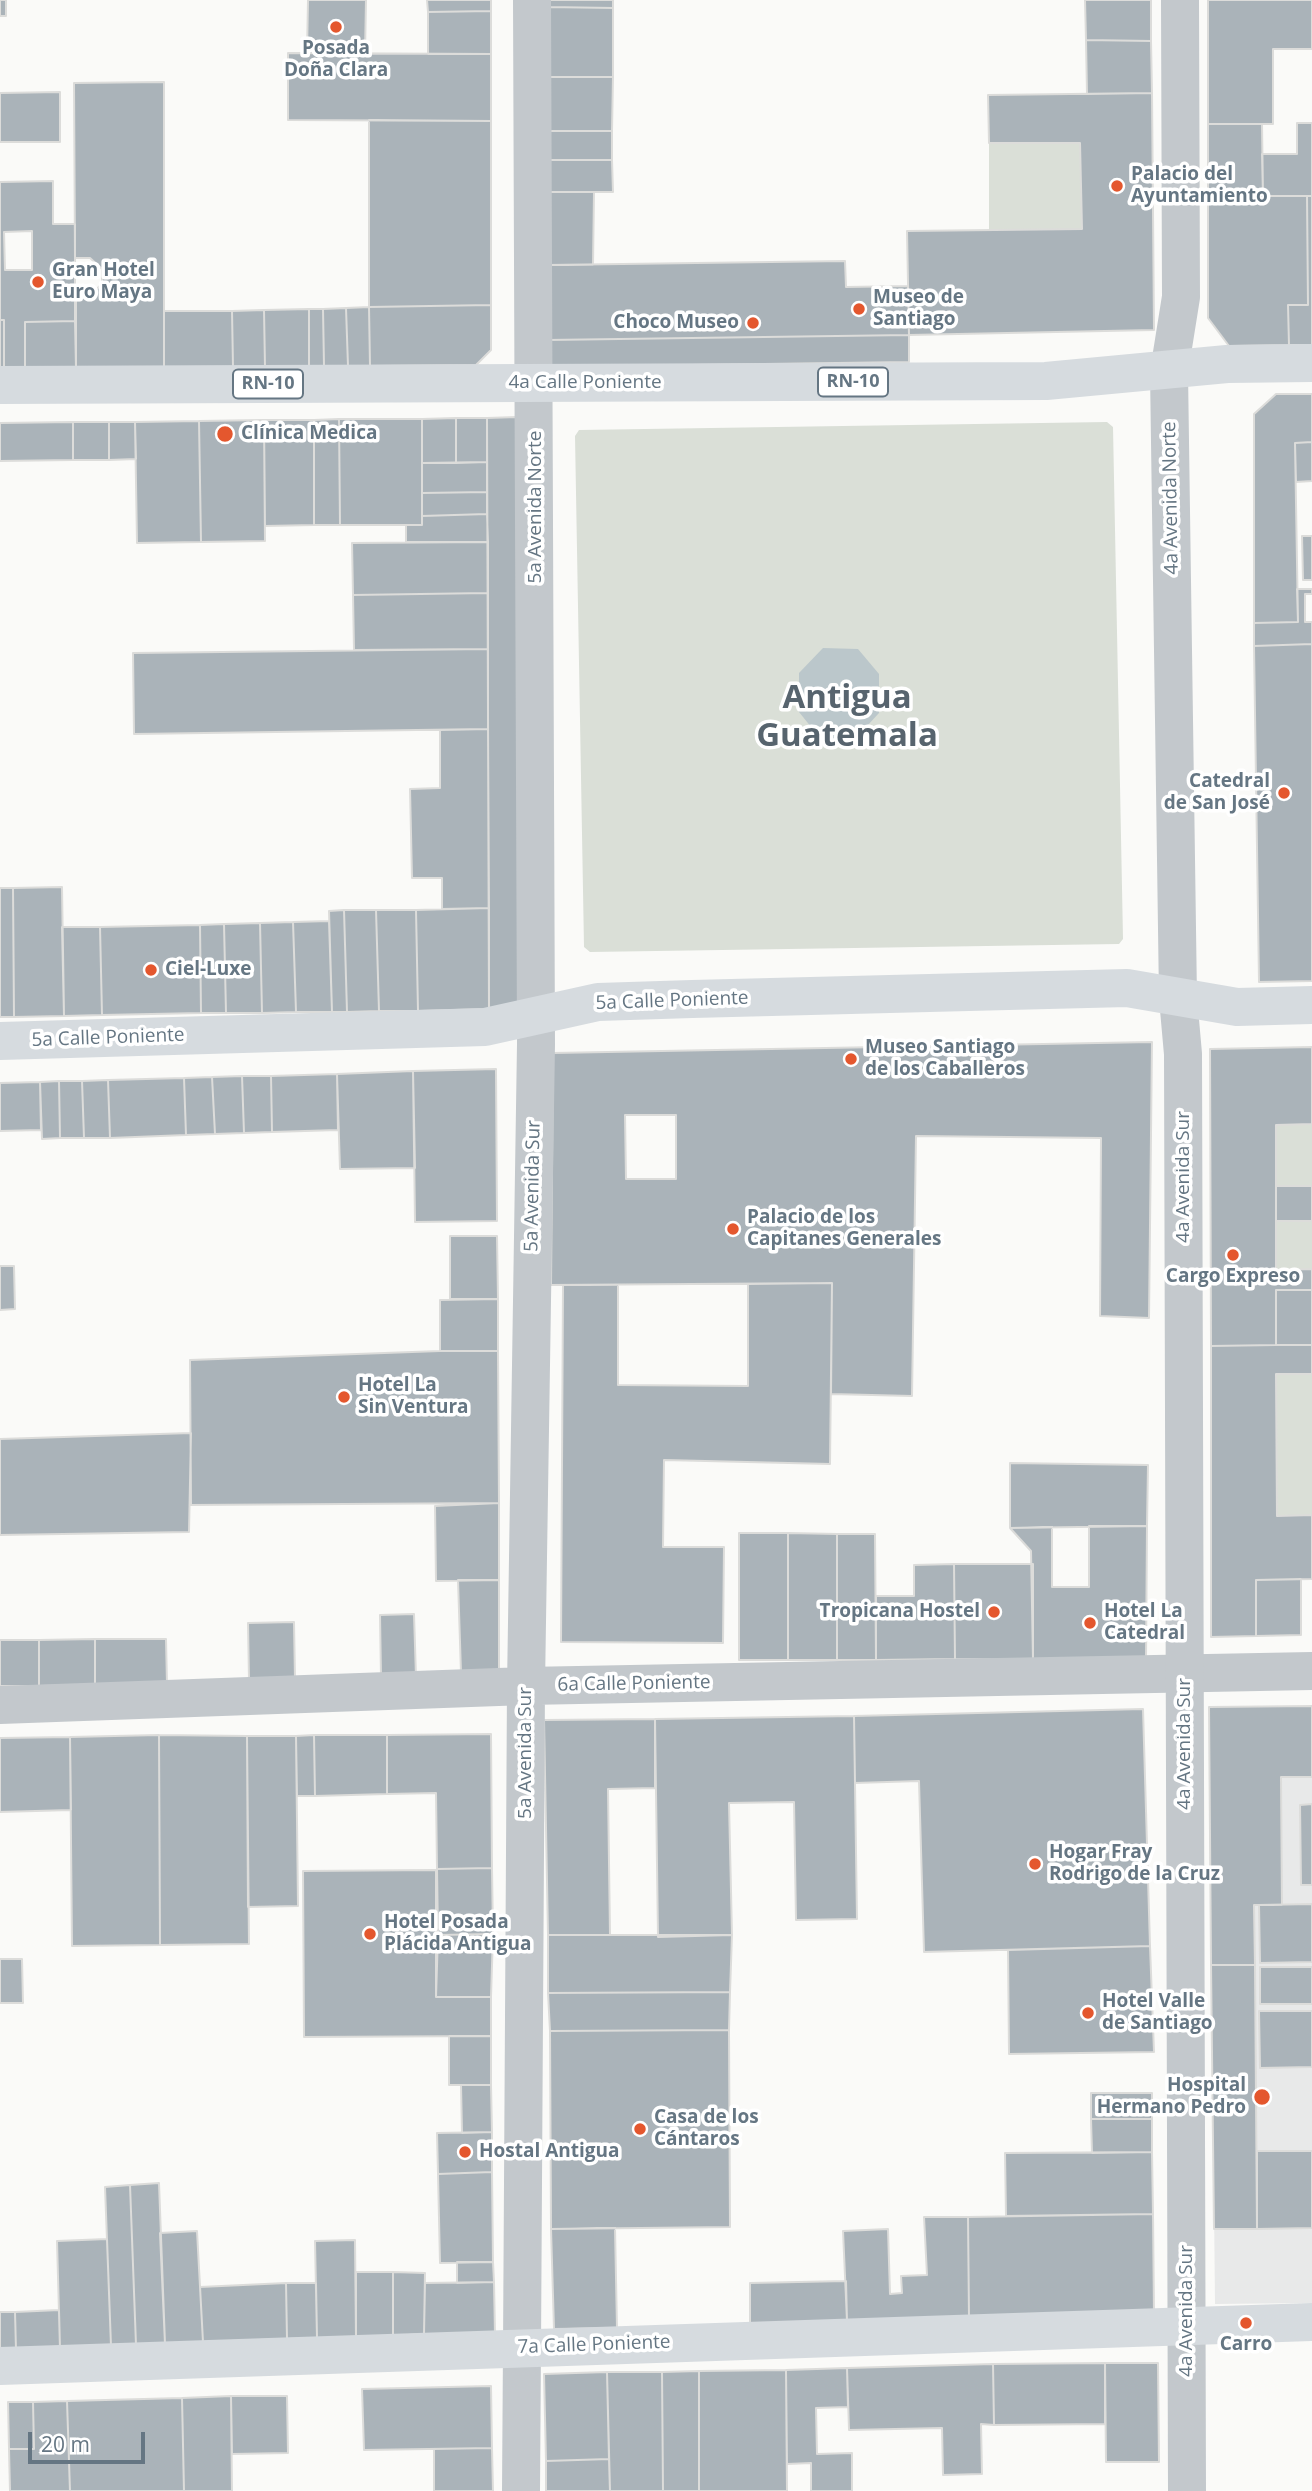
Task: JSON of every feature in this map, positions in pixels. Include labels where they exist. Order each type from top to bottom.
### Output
[{"type":"main road","name":"RN-10","points":[[1170,372],[1227,364],[1312,363]]},
{"type":"main road","name":"4a Calle Poniente","points":[[0,385],[1046,381],[1170,372]]},
{"type":"main road","name":"5a Calle Poniente","points":[[0,1041],[485,1027],[598,1002],[1128,988],[1237,1007],[1312,1005]]},
{"type":"main road","name":"7a Calle Poniente","points":[[0,2366],[1312,2322]]},
{"type":"street","name":"5a Avenida Norte","points":[[532,0],[536,383],[536,1014]]},
{"type":"street","name":"4a Avenida Norte","points":[[1178,998],[1170,372],[1181,297],[1180,0]]},
{"type":"street","name":"4a Avenida Sur","points":[[1178,998],[1184,1054],[1187,2491]]},
{"type":"street","name":"5a Avenida Sur","points":[[521,2491],[526,1686],[536,1014]]},
{"type":"street","name":"6a Calle Poniente","points":[[0,1705],[526,1686],[1312,1671]]},
{"type":"shaded area","points":[[989,143],[1080,143],[1082,229],[989,230]]},
{"type":"shaded area","points":[[1107,422],[1113,427],[1123,939],[1119,944],[590,952],[584,947],[575,436],[579,430]]},
{"type":"shaded area","points":[[823,648],[858,649],[879,674],[879,713],[855,739],[820,738],[799,712],[799,673]]},
{"type":"shaded area","points":[[1312,1124],[1312,1269],[1276,1270],[1276,1125]]},
{"type":"shaded area","points":[[1276,1374],[1312,1374],[1312,1515],[1277,1516]]},
{"type":"shaded area","name":"Hospital Hermano Pedro","points":[[1312,1706],[1312,2303],[1215,2304],[1209,1707]]},
{"type":"building","points":[[0,0],[6,0],[6,16],[0,16]]},
{"type":"building","name":"Posada Doña Clara","points":[[308,0],[366,0],[365,54],[307,53]]},
{"type":"building","name":"Posada Doña Clara","points":[[427,0],[491,0],[491,11],[428,12]]},
{"type":"building","points":[[548,0],[613,0],[613,8],[548,7]]},
{"type":"building","points":[[1085,0],[1151,0],[1151,41],[1086,40]]},
{"type":"building","points":[[1208,0],[1312,0],[1312,49],[1273,49],[1273,124],[1208,124]]},
{"type":"building","points":[[548,7],[613,8],[613,77],[548,77]]},
{"type":"building","points":[[491,11],[491,54],[428,54],[428,12]]},
{"type":"building","points":[[1086,40],[1151,41],[1152,93],[1087,94]]},
{"type":"building","points":[[288,53],[491,54],[491,121],[288,120]]},
{"type":"building","points":[[548,77],[613,77],[612,131],[548,131]]},
{"type":"building","points":[[164,82],[164,367],[76,368],[76,295],[90,295],[102,284],[102,269],[90,258],[75,258],[74,83]]},
{"type":"building","points":[[60,92],[60,142],[0,142],[0,93]]},
{"type":"building","name":"Palacio del Ayuntamiento","points":[[1152,93],[1154,330],[909,335],[907,231],[1082,229],[1080,143],[989,143],[988,95]]},
{"type":"building","points":[[369,120],[491,121],[491,305],[369,307]]},
{"type":"building","points":[[1297,123],[1312,123],[1312,196],[1263,196],[1262,154],[1297,154]]},
{"type":"building","points":[[1208,124],[1262,124],[1263,196],[1208,196]]},
{"type":"building","points":[[548,131],[612,131],[612,160],[548,160]]},
{"type":"building","points":[[548,160],[612,160],[613,192],[548,192]]},
{"type":"building","name":"Gran Hotel Euro Maya","points":[[53,181],[53,224],[75,224],[75,321],[25,322],[25,368],[4,368],[4,320],[0,320],[0,182]],"holes":[[[32,231],[32,270],[5,270],[4,232]]]},
{"type":"building","points":[[548,192],[594,192],[593,265],[548,265]]},
{"type":"building","points":[[1208,196],[1307,196],[1308,305],[1288,305],[1289,345],[1229,346],[1208,318]]},
{"type":"building","points":[[1307,196],[1312,196],[1312,345],[1289,345],[1288,305],[1308,305]]},
{"type":"building","points":[[845,261],[846,287],[908,286],[909,335],[547,340],[548,265]]},
{"type":"building","points":[[491,305],[491,350],[476,365],[370,366],[369,307]]},
{"type":"building","points":[[369,307],[370,366],[348,366],[346,308]]},
{"type":"building","points":[[346,308],[348,366],[324,366],[323,309]]},
{"type":"building","points":[[309,309],[309,366],[265,367],[264,310]]},
{"type":"building","points":[[309,309],[323,309],[324,366],[309,366]]},
{"type":"building","points":[[264,310],[265,367],[233,367],[232,311]]},
{"type":"building","points":[[164,311],[232,311],[233,367],[164,367]]},
{"type":"building","points":[[0,320],[4,320],[4,368],[0,368]]},
{"type":"building","points":[[75,321],[76,368],[25,368],[25,322]]},
{"type":"building","points":[[909,335],[909,362],[547,367],[547,340]]},
{"type":"building","points":[[1276,394],[1312,394],[1312,442],[1295,443],[1298,622],[1254,623],[1254,414]]},
{"type":"building","points":[[517,417],[520,1008],[489,1009],[487,418]]},
{"type":"building","points":[[456,418],[487,418],[487,462],[456,463]]},
{"type":"building","points":[[456,418],[456,463],[422,463],[422,419]]},
{"type":"building","points":[[339,419],[422,419],[422,525],[340,525]]},
{"type":"building","points":[[339,419],[340,525],[314,525],[314,420]]},
{"type":"building","points":[[264,420],[265,541],[201,542],[199,421]]},
{"type":"building","points":[[264,420],[314,420],[314,525],[265,526]]},
{"type":"building","points":[[199,421],[201,542],[137,543],[135,422]]},
{"type":"building","points":[[73,422],[73,460],[0,461],[0,423]]},
{"type":"building","points":[[73,422],[109,422],[109,460],[73,460]]},
{"type":"building","points":[[109,422],[135,422],[136,459],[109,460]]},
{"type":"building","points":[[1312,442],[1312,481],[1296,482],[1295,443]]},
{"type":"building","points":[[487,462],[487,492],[422,493],[422,463]]},
{"type":"building","points":[[487,492],[487,514],[422,516],[422,493]]},
{"type":"building","points":[[487,514],[488,542],[406,542],[406,525],[422,525],[422,516]]},
{"type":"building","points":[[1302,536],[1312,536],[1312,580],[1303,580]]},
{"type":"building","points":[[488,542],[488,593],[353,595],[352,543]]},
{"type":"building","points":[[1297,589],[1312,589],[1312,594],[1305,594],[1305,622],[1312,622],[1312,644],[1254,646],[1254,623],[1298,622]]},
{"type":"building","points":[[488,593],[488,649],[354,650],[353,595]]},
{"type":"building","name":"Catedral de San José","points":[[1312,644],[1312,981],[1259,982],[1254,646]]},
{"type":"building","points":[[488,649],[488,729],[134,734],[133,653]]},
{"type":"building","points":[[488,729],[489,908],[442,909],[442,878],[412,878],[410,789],[440,788],[440,730]]},
{"type":"building","points":[[62,887],[64,1016],[14,1017],[13,888]]},
{"type":"building","points":[[0,888],[13,888],[14,1017],[0,1017]]},
{"type":"building","points":[[489,908],[489,1009],[418,1011],[416,910]]},
{"type":"building","points":[[344,910],[376,910],[379,1011],[347,1012]]},
{"type":"building","points":[[344,910],[347,1012],[332,1012],[329,911]]},
{"type":"building","points":[[376,910],[416,910],[418,1011],[379,1011]]},
{"type":"building","points":[[329,921],[332,1012],[296,1012],[293,922]]},
{"type":"building","points":[[293,922],[296,1012],[262,1013],[260,923]]},
{"type":"building","points":[[260,923],[262,1013],[226,1013],[224,924]]},
{"type":"building","points":[[224,924],[226,1013],[201,1013],[200,925]]},
{"type":"building","name":"Ciel-Luxe","points":[[200,925],[201,1013],[102,1015],[100,927]]},
{"type":"building","points":[[62,927],[100,927],[102,1015],[64,1016]]},
{"type":"building","name":"Palacio de los Capitanes Generales","points":[[1152,1042],[1149,1318],[1100,1316],[1101,1138],[916,1136],[912,1396],[831,1394],[832,1283],[551,1285],[553,1053]],"holes":[[[625,1115],[676,1115],[676,1179],[626,1179]]]},
{"type":"building","points":[[1312,1047],[1312,1124],[1276,1125],[1276,1270],[1312,1269],[1312,1290],[1276,1290],[1276,1345],[1211,1346],[1210,1049]]},
{"type":"building","points":[[496,1069],[497,1221],[415,1222],[413,1071]]},
{"type":"building","points":[[413,1071],[415,1168],[340,1169],[337,1074]]},
{"type":"building","points":[[337,1074],[338,1130],[272,1132],[271,1076]]},
{"type":"building","points":[[242,1076],[271,1076],[272,1132],[244,1133]]},
{"type":"building","points":[[242,1076],[244,1133],[215,1134],[212,1077]]},
{"type":"building","points":[[212,1077],[215,1134],[186,1135],[184,1078]]},
{"type":"building","points":[[184,1078],[186,1135],[110,1138],[108,1080]]},
{"type":"building","points":[[108,1080],[110,1138],[84,1138],[82,1081]]},
{"type":"building","points":[[59,1081],[82,1081],[84,1138],[60,1138]]},
{"type":"building","points":[[59,1081],[60,1138],[42,1139],[40,1082]]},
{"type":"building","points":[[40,1082],[41,1130],[0,1131],[0,1083]]},
{"type":"building","points":[[1276,1186],[1312,1186],[1312,1221],[1276,1221]]},
{"type":"building","points":[[450,1236],[497,1236],[498,1299],[450,1299]]},
{"type":"building","points":[[0,1266],[14,1266],[15,1309],[0,1310]]},
{"type":"building","points":[[832,1283],[830,1464],[664,1460],[663,1547],[724,1547],[723,1643],[561,1642],[563,1285],[618,1285],[618,1385],[748,1386],[748,1284]]},
{"type":"building","points":[[1276,1290],[1312,1290],[1312,1345],[1276,1345]]},
{"type":"building","points":[[498,1299],[498,1351],[440,1351],[440,1300]]},
{"type":"building","points":[[1312,1345],[1312,1374],[1276,1374],[1277,1516],[1312,1515],[1312,1579],[1256,1580],[1256,1636],[1211,1637],[1211,1346]]},
{"type":"building","name":"Hotel La Sin Ventura","points":[[498,1351],[499,1503],[191,1505],[190,1360]]},
{"type":"building","points":[[191,1433],[189,1532],[0,1535],[0,1439]]},
{"type":"building","points":[[1010,1463],[1148,1465],[1147,1526],[1010,1528]]},
{"type":"building","points":[[499,1503],[499,1580],[436,1581],[435,1506]]},
{"type":"building","name":"Hotel La Catedral","points":[[1089,1526],[1147,1526],[1146,1659],[1033,1660],[1031,1551],[1010,1528],[1052,1527],[1052,1587],[1089,1587]]},
{"type":"building","points":[[739,1533],[788,1533],[788,1660],[739,1660]]},
{"type":"building","points":[[788,1533],[837,1534],[837,1660],[788,1660]]},
{"type":"building","points":[[837,1534],[875,1534],[876,1660],[837,1660]]},
{"type":"building","name":"Tropicana Hostel","points":[[954,1564],[1033,1564],[1033,1660],[955,1659]]},
{"type":"building","points":[[954,1564],[955,1659],[876,1660],[876,1596],[914,1596],[914,1565]]},
{"type":"building","points":[[1301,1579],[1301,1635],[1256,1636],[1256,1580]]},
{"type":"building","points":[[458,1580],[499,1580],[499,1672],[461,1673]]},
{"type":"building","points":[[414,1614],[416,1677],[381,1677],[380,1615]]},
{"type":"building","points":[[294,1622],[295,1679],[249,1680],[248,1623]]},
{"type":"building","points":[[95,1639],[166,1639],[167,1684],[95,1685]]},
{"type":"building","points":[[95,1639],[95,1685],[39,1686],[39,1640]]},
{"type":"building","points":[[0,1640],[39,1640],[39,1686],[0,1686]]},
{"type":"building","points":[[1312,1706],[1312,1777],[1281,1777],[1282,1905],[1254,1905],[1255,1965],[1211,1965],[1209,1707]]},
{"type":"building","name":"Hogar Fray Rodrigo de la Cruz","points":[[1143,1709],[1150,1946],[924,1952],[919,1781],[855,1783],[854,1716]]},
{"type":"building","points":[[854,1716],[857,1919],[796,1920],[794,1802],[729,1803],[732,1935],[658,1937],[655,1719]]},
{"type":"building","points":[[655,1719],[655,1788],[608,1789],[610,1935],[548,1935],[544,1720]]},
{"type":"building","points":[[491,1734],[492,1868],[437,1869],[436,1793],[387,1794],[387,1735]]},
{"type":"building","points":[[159,1735],[247,1736],[249,1944],[160,1945]]},
{"type":"building","points":[[159,1735],[160,1945],[72,1946],[70,1737]]},
{"type":"building","points":[[314,1735],[387,1735],[387,1794],[315,1796]]},
{"type":"building","points":[[314,1735],[315,1796],[297,1796],[296,1736]]},
{"type":"building","points":[[247,1736],[296,1736],[298,1906],[248,1907]]},
{"type":"building","points":[[70,1737],[71,1810],[0,1812],[0,1738]]},
{"type":"building","points":[[1312,1804],[1312,1885],[1301,1885],[1300,1805]]},
{"type":"building","points":[[492,1868],[493,1934],[438,1935],[437,1869]]},
{"type":"building","name":"Hotel Posada Plácida Antigua","points":[[436,1870],[436,1997],[491,1997],[491,2036],[304,2037],[303,1871]]},
{"type":"building","points":[[1312,1904],[1312,1962],[1260,1963],[1259,1905]]},
{"type":"building","points":[[493,1934],[491,1997],[436,1997],[438,1935]]},
{"type":"building","points":[[548,1935],[732,1935],[730,1992],[548,1993]]},
{"type":"building","points":[[1150,1946],[1154,2052],[1009,2054],[1008,1950]]},
{"type":"building","points":[[0,1959],[22,1959],[23,2003],[0,2003]]},
{"type":"building","points":[[1211,1965],[1255,1965],[1257,2229],[1214,2229]]},
{"type":"building","points":[[1260,1967],[1312,1967],[1312,2004],[1260,2004]]},
{"type":"building","points":[[730,1992],[729,2030],[550,2031],[548,1993]]},
{"type":"building","points":[[1259,2011],[1312,2011],[1312,2067],[1260,2068]]},
{"type":"building","name":"Casa de los Cántaros","points":[[729,2030],[730,2227],[551,2229],[550,2031]]},
{"type":"building","points":[[449,2036],[491,2036],[491,2085],[449,2085]]},
{"type":"building","points":[[461,2085],[491,2085],[492,2132],[462,2133]]},
{"type":"building","points":[[1091,2093],[1152,2093],[1152,2119],[1091,2119]]},
{"type":"building","points":[[1091,2119],[1152,2119],[1152,2152],[1092,2153]]},
{"type":"building","name":"Hostal Antigua","points":[[492,2132],[492,2172],[438,2174],[437,2133]]},
{"type":"building","points":[[1257,2151],[1312,2151],[1312,2228],[1257,2229]]},
{"type":"building","points":[[1152,2152],[1153,2214],[1006,2216],[1005,2153]]},
{"type":"building","points":[[492,2172],[493,2262],[440,2263],[438,2174]]},
{"type":"building","points":[[159,2183],[165,2344],[136,2345],[130,2185]]},
{"type":"building","points":[[130,2185],[136,2345],[111,2346],[105,2187]]},
{"type":"building","points":[[1153,2214],[1154,2314],[969,2317],[968,2217]]},
{"type":"building","points":[[924,2217],[968,2217],[969,2317],[847,2321],[843,2231],[888,2229],[890,2294],[902,2293],[901,2276],[927,2275]]},
{"type":"building","points":[[615,2228],[617,2328],[554,2329],[551,2229]]},
{"type":"building","points":[[197,2231],[203,2342],[165,2344],[160,2233]]},
{"type":"building","points":[[107,2239],[111,2346],[60,2349],[57,2241]]},
{"type":"building","points":[[355,2240],[356,2338],[317,2338],[315,2241]]},
{"type":"building","points":[[457,2262],[493,2262],[494,2282],[457,2283]]},
{"type":"building","points":[[356,2272],[393,2272],[393,2336],[356,2338]]},
{"type":"building","points":[[393,2272],[425,2273],[424,2334],[393,2336]]},
{"type":"building","points":[[846,2281],[847,2321],[750,2325],[750,2283]]},
{"type":"building","points":[[494,2282],[495,2334],[424,2334],[425,2283]]},
{"type":"building","points":[[286,2283],[287,2339],[203,2342],[200,2287]]},
{"type":"building","points":[[286,2283],[316,2283],[317,2338],[287,2339]]},
{"type":"building","points":[[59,2310],[60,2349],[16,2350],[15,2312]]},
{"type":"building","points":[[0,2312],[15,2312],[16,2350],[0,2350]]},
{"type":"building","points":[[1105,2363],[1105,2424],[994,2425],[993,2364]]},
{"type":"building","points":[[1105,2363],[1158,2363],[1159,2462],[1106,2462]]},
{"type":"building","points":[[993,2364],[994,2425],[981,2424],[982,2474],[943,2475],[942,2428],[849,2430],[847,2368]]},
{"type":"building","points":[[847,2368],[848,2407],[816,2408],[817,2454],[852,2453],[852,2491],[811,2491],[811,2463],[787,2464],[786,2370]]},
{"type":"building","points":[[786,2370],[787,2491],[699,2491],[699,2371]]},
{"type":"building","points":[[699,2371],[699,2491],[663,2491],[662,2372]]},
{"type":"building","points":[[607,2372],[662,2372],[663,2491],[610,2491]]},
{"type":"building","points":[[607,2372],[609,2459],[546,2461],[544,2374]]},
{"type":"building","points":[[491,2386],[492,2448],[364,2450],[362,2389]]},
{"type":"building","points":[[231,2396],[232,2491],[184,2491],[182,2398]]},
{"type":"building","points":[[231,2396],[287,2396],[288,2453],[232,2454]]},
{"type":"building","points":[[182,2398],[184,2491],[70,2491],[67,2401]]},
{"type":"building","points":[[67,2401],[70,2491],[10,2491],[9,2449],[34,2449],[33,2402]]},
{"type":"building","points":[[8,2402],[33,2402],[34,2449],[9,2449]]},
{"type":"building","points":[[492,2448],[493,2491],[434,2491],[434,2449]]},
{"type":"building","points":[[609,2459],[610,2491],[546,2491],[546,2461]]},
{"type":"place","name":"Posada Doña Clara","points":[[336,27]]},
{"type":"place","name":"Palacio del Ayuntamiento","points":[[1117,186]]},
{"type":"place","name":"Gran Hotel Euro Maya","points":[[38,282]]},
{"type":"place","name":"Museo de Santiago","points":[[859,309]]},
{"type":"place","name":"Choco Museo","points":[[753,323]]},
{"type":"place","name":"Clínica Medica","points":[[225,434]]},
{"type":"place","name":"Catedral de San José","points":[[1284,793]]},
{"type":"place","name":"Ciel-Luxe","points":[[151,970]]},
{"type":"place","name":"Museo Santiago de los Caballeros","points":[[851,1059]]},
{"type":"place","name":"Palacio de los Capitanes Generales","points":[[733,1229]]},
{"type":"place","name":"Cargo Expreso","points":[[1233,1255]]},
{"type":"place","name":"Hotel La Sin Ventura","points":[[344,1397]]},
{"type":"place","name":"Tropicana Hostel","points":[[994,1612]]},
{"type":"place","name":"Hotel La Catedral","points":[[1090,1623]]},
{"type":"place","name":"Hogar Fray Rodrigo de la Cruz","points":[[1035,1864]]},
{"type":"place","name":"Hotel Posada Plácida Antigua","points":[[370,1934]]},
{"type":"place","name":"Hotel Valle de Santiago","points":[[1088,2013]]},
{"type":"place","name":"Hospital Hermano Pedro","points":[[1262,2097]]},
{"type":"place","name":"Casa de los Cántaros","points":[[640,2129]]},
{"type":"place","name":"Hostal Antigua","points":[[465,2152]]},
{"type":"place","name":"Carro","points":[[1246,2323]]},
{"type":"district","name":"Antigua Guatemala","points":[[847,718]]}]
